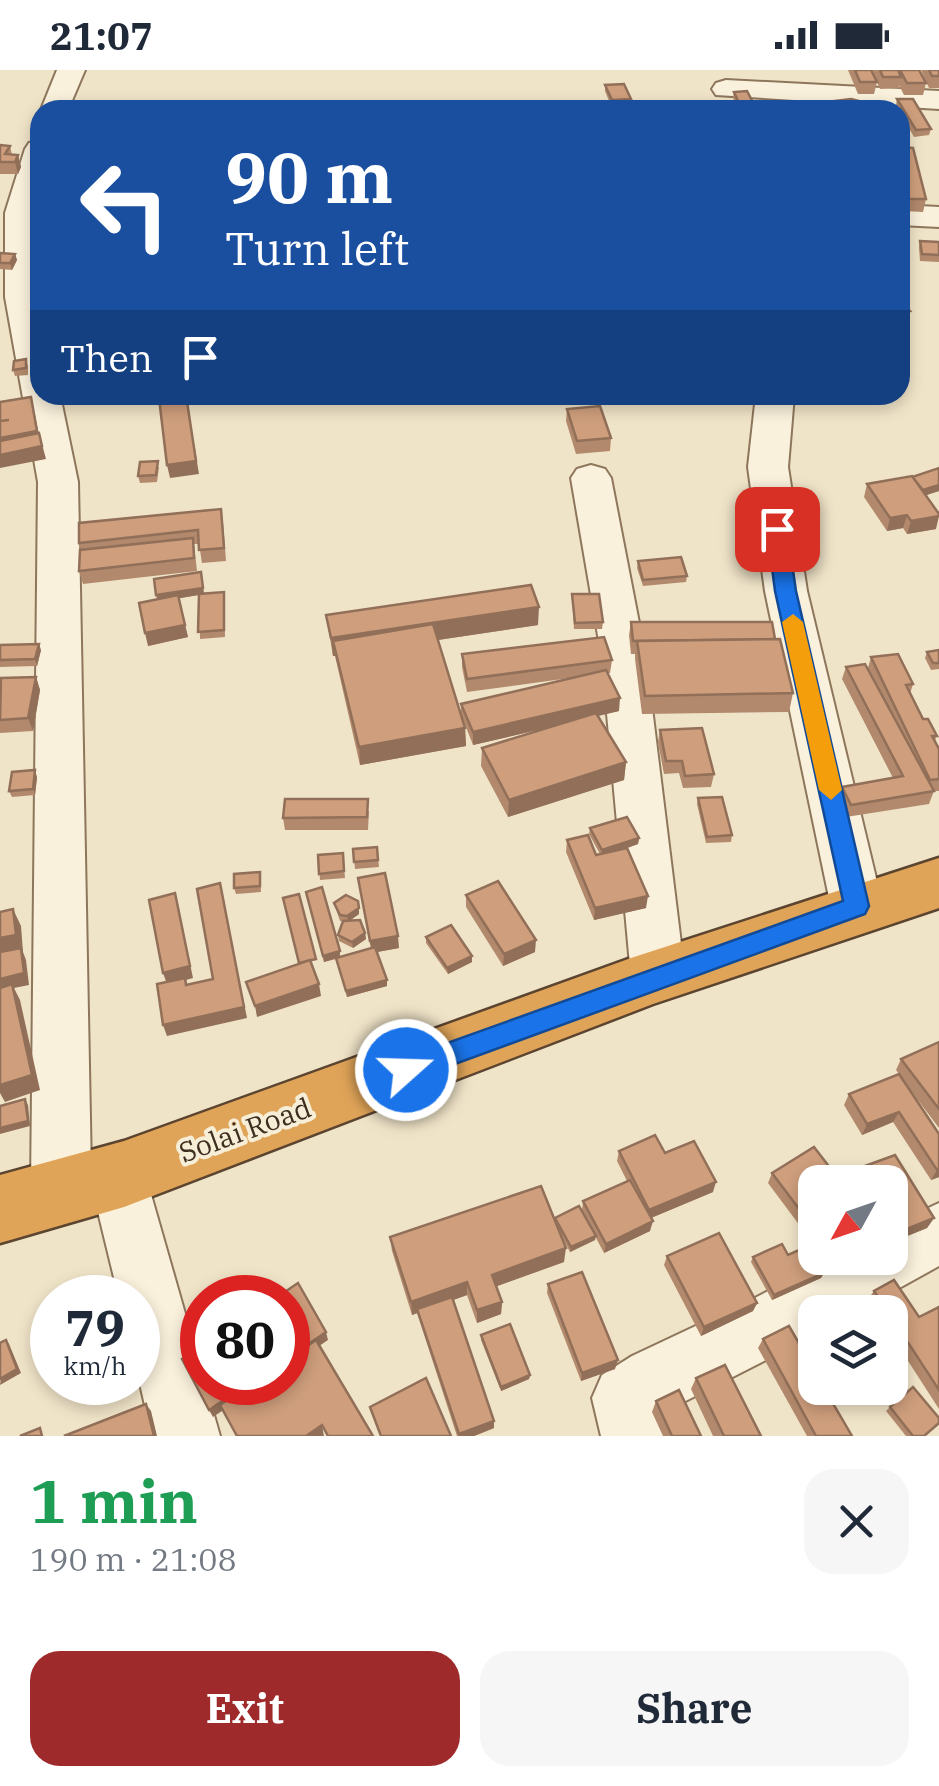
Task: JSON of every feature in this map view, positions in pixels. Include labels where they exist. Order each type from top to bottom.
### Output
[{"type":"highway","name":"Solai Road","points":[[0,1209],[90,1183],[658,976],[856,906],[939,882]]},
{"type":"street","points":[[58,100],[72,70]]},
{"type":"street","points":[[725,90],[939,100]]},
{"type":"street","points":[[24,168],[11,297],[30,357]]},
{"type":"street","points":[[910,215],[939,217]]},
{"type":"street","points":[[43,405],[58,482],[62,740],[90,1183],[186,1436]]},
{"type":"street","points":[[774,405],[768,467],[786,591],[856,906]]},
{"type":"street","points":[[591,478],[624,659],[658,976]]},
{"type":"street","points":[[635,1436],[625,1398],[939,1233]]},
{"type":"building","points":[[855,70],[871,70],[877,82],[860,82]]},
{"type":"building","points":[[880,70],[898,70],[901,77],[883,77]]},
{"type":"building","points":[[900,70],[919,70],[926,83],[907,83]]},
{"type":"building","points":[[624,84],[631,99],[612,100],[605,85]]},
{"type":"building","points":[[747,91],[752,100],[738,100],[734,92]]},
{"type":"building","points":[[913,99],[931,129],[916,130],[910,120],[910,100],[898,100]]},
{"type":"building","points":[[0,145],[10,146],[5,154],[18,155],[15,162],[0,162]]},
{"type":"building","points":[[910,148],[913,148],[926,199],[910,199]]},
{"type":"building","points":[[920,241],[939,242],[939,255],[922,254]]},
{"type":"building","points":[[0,253],[15,254],[10,263],[0,263]]},
{"type":"building","points":[[26,359],[26,368],[13,370],[14,361]]},
{"type":"building","points":[[30,397],[37,431],[0,438],[0,402]]},
{"type":"building","points":[[160,405],[188,405],[196,461],[167,465]]},
{"type":"building","points":[[600,406],[611,438],[577,441],[567,409]]},
{"type":"building","points":[[39,433],[42,446],[0,455],[0,441]]},
{"type":"building","points":[[158,461],[156,475],[138,476],[140,462]]},
{"type":"building","points":[[939,468],[939,485],[923,490],[912,477]]},
{"type":"building","points":[[912,476],[939,516],[911,521],[907,515],[890,518],[867,484]]},
{"type":"building","points":[[221,509],[224,548],[199,550],[198,530],[79,543],[79,523]]},
{"type":"building","points":[[193,538],[194,558],[79,571],[80,550]]},
{"type":"building","points":[[681,557],[687,576],[643,580],[638,561]]},
{"type":"building","points":[[201,572],[203,588],[156,595],[154,579]]},
{"type":"building","points":[[531,585],[539,607],[331,638],[326,615]]},
{"type":"building","points":[[224,592],[224,630],[198,632],[199,594]]},
{"type":"building","points":[[572,594],[599,594],[603,622],[575,623]]},
{"type":"building","points":[[178,595],[185,625],[145,633],[139,603]]},
{"type":"building","points":[[631,622],[772,622],[775,639],[633,641]]},
{"type":"building","points":[[433,624],[465,728],[359,747],[333,641]]},
{"type":"building","points":[[604,637],[612,660],[467,679],[462,654]]},
{"type":"building","points":[[780,639],[793,693],[645,696],[637,641]]},
{"type":"building","points":[[39,644],[35,659],[0,660],[0,645]]},
{"type":"building","points":[[939,650],[939,663],[933,663],[927,652]]},
{"type":"building","points":[[898,654],[913,684],[906,685],[923,719],[928,719],[937,736],[932,736],[939,749],[939,779],[930,780],[871,657]]},
{"type":"building","points":[[865,664],[934,791],[851,805],[842,787],[903,776],[846,667]]},
{"type":"building","points":[[606,670],[620,698],[473,732],[461,704]]},
{"type":"building","points":[[36,677],[28,718],[0,720],[1,678]]},
{"type":"building","points":[[596,713],[626,762],[509,800],[482,748]]},
{"type":"building","points":[[702,728],[714,774],[685,776],[682,761],[666,761],[660,730]]},
{"type":"building","points":[[35,770],[33,789],[9,791],[12,772]]},
{"type":"building","points":[[722,797],[732,835],[707,837],[698,798]]},
{"type":"building","points":[[285,799],[368,799],[367,817],[283,818]]},
{"type":"building","points":[[627,817],[639,838],[602,850],[590,828]]},
{"type":"building","points":[[588,835],[596,855],[627,848],[648,896],[595,908],[567,840]]},
{"type":"building","points":[[377,847],[378,860],[354,862],[353,849]]},
{"type":"building","points":[[343,853],[344,871],[319,874],[318,855]]},
{"type":"building","points":[[260,872],[260,886],[234,888],[234,874]]},
{"type":"building","points":[[385,873],[398,936],[370,941],[358,878]]},
{"type":"building","points":[[498,881],[536,940],[504,954],[466,895]]},
{"type":"building","points":[[220,883],[244,1007],[163,1025],[157,984],[185,978],[186,985],[213,979],[197,889]]},
{"type":"building","points":[[322,887],[340,951],[323,956],[306,892]]},
{"type":"building","points":[[175,893],[190,966],[163,973],[149,900]]},
{"type":"building","points":[[299,894],[316,959],[299,963],[283,898]]},
{"type":"building","points":[[346,895],[358,901],[359,908],[347,916],[340,915],[334,903]]},
{"type":"building","points":[[13,909],[16,935],[0,938],[0,912]]},
{"type":"building","points":[[360,920],[365,933],[352,942],[338,935],[343,921]]},
{"type":"building","points":[[451,925],[472,956],[447,968],[426,937]]},
{"type":"building","points":[[375,947],[387,980],[346,991],[336,958]]},
{"type":"building","points":[[21,948],[24,973],[0,979],[0,952]]},
{"type":"building","points":[[310,960],[319,984],[255,1006],[246,982]]},
{"type":"building","points":[[12,984],[32,1075],[0,1085],[0,988]]},
{"type":"building","points":[[939,1042],[939,1109],[901,1059]]},
{"type":"building","points":[[899,1074],[939,1134],[937,1170],[899,1112],[867,1124],[849,1094]]},
{"type":"building","points":[[25,1099],[28,1121],[0,1128],[0,1106]]},
{"type":"building","points":[[655,1135],[665,1153],[694,1141],[716,1182],[649,1210],[619,1151]]},
{"type":"building","points":[[814,1147],[828,1165],[798,1165],[798,1207],[772,1173]]},
{"type":"building","points":[[895,1155],[901,1165],[868,1165]]},
{"type":"building","points":[[908,1176],[934,1218],[908,1229]]},
{"type":"building","points":[[630,1180],[653,1221],[606,1244],[583,1201]]},
{"type":"building","points":[[541,1186],[566,1248],[492,1275],[502,1302],[477,1310],[467,1282],[411,1302],[390,1237]]},
{"type":"building","points":[[579,1206],[596,1236],[571,1247],[555,1218]]},
{"type":"building","points":[[719,1233],[757,1303],[704,1327],[667,1256]]},
{"type":"building","points":[[782,1244],[788,1255],[798,1250],[798,1275],[819,1275],[774,1295],[753,1257]]},
{"type":"building","points":[[582,1272],[618,1360],[582,1373],[548,1284]]},
{"type":"building","points":[[894,1280],[904,1295],[877,1295],[874,1291]]},
{"type":"building","points":[[452,1297],[494,1421],[459,1434],[417,1309]]},
{"type":"building","points":[[908,1301],[919,1317],[939,1307],[939,1390],[908,1343]]},
{"type":"building","points":[[310,1304],[326,1332],[310,1343]]},
{"type":"building","points":[[510,1324],[530,1375],[501,1387],[481,1335]]},
{"type":"building","points":[[789,1326],[798,1342],[798,1403],[763,1339]]},
{"type":"building","points":[[6,1340],[17,1369],[0,1379],[0,1343]]},
{"type":"building","points":[[316,1340],[373,1436],[328,1436],[322,1425],[306,1436],[237,1436],[220,1405],[310,1405],[310,1344]]},
{"type":"building","points":[[725,1365],[761,1436],[724,1436],[696,1378]]},
{"type":"building","points":[[426,1378],[451,1436],[381,1436],[370,1407]]},
{"type":"building","points":[[913,1387],[939,1418],[939,1423],[924,1436],[913,1436],[890,1407],[908,1405],[908,1391]]},
{"type":"building","points":[[679,1390],[701,1436],[672,1436],[656,1401]]},
{"type":"building","points":[[146,1405],[154,1436],[64,1436]]},
{"type":"building","points":[[799,1405],[834,1405],[852,1436],[816,1436]]},
{"type":"building","points":[[40,1428],[42,1436],[20,1436]]},
{"type":"slow traffic","points":[[793,622],[831,790]]},
{"type":"route","points":[[406,1070],[856,906],[786,591],[777,529]]}]
